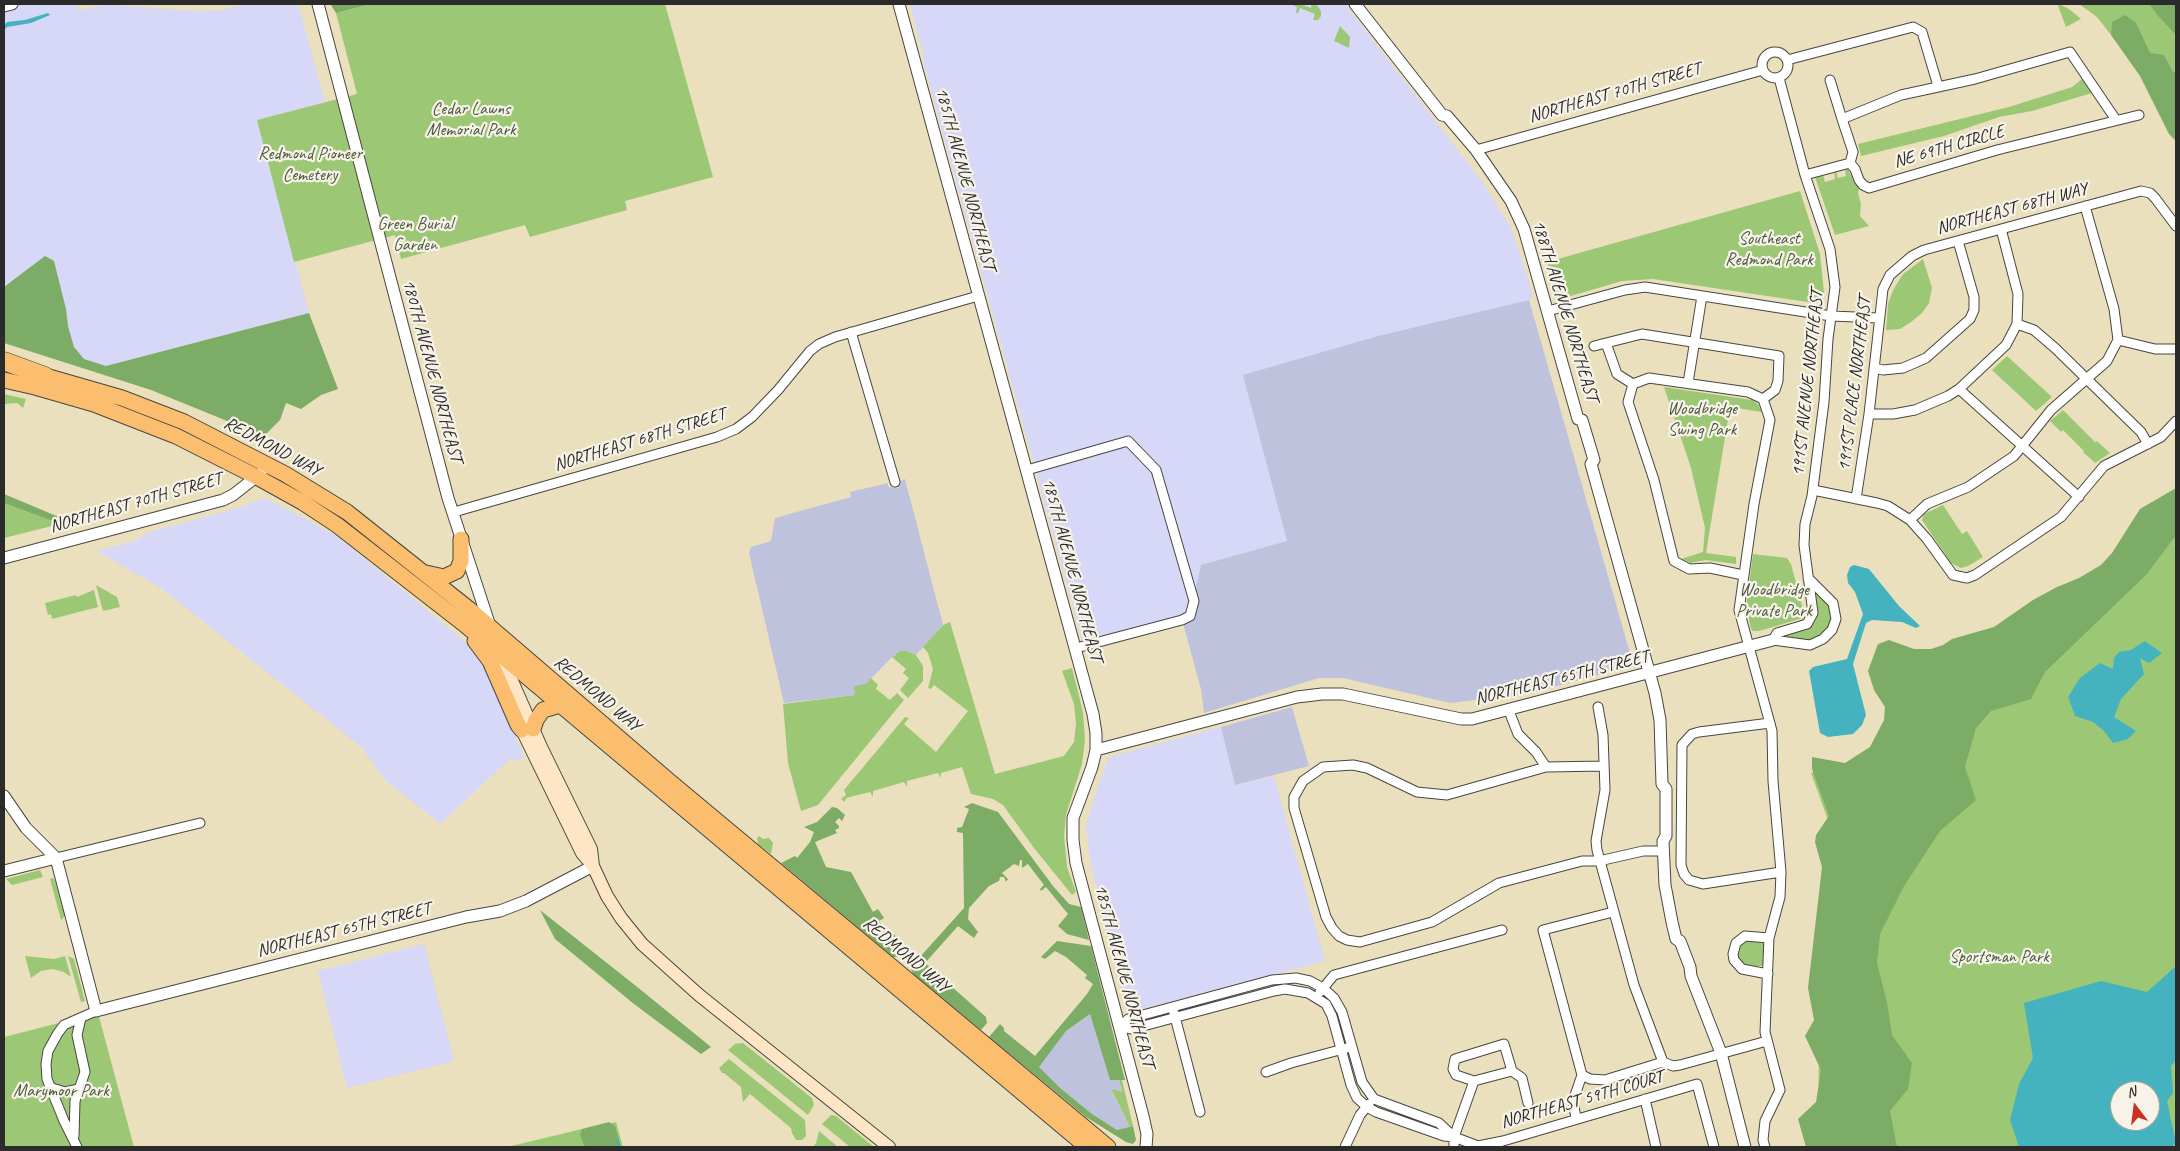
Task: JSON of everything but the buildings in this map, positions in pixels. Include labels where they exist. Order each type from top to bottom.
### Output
[{"type":"highway","points":[[4,361],[45,376]]},
{"type":"main road","name":"REDMOND WAY","points":[[4,367],[97,390],[153,410],[215,437],[269,465],[347,512],[422,571],[610,728],[669,781],[1108,1147]]},
{"type":"main road","name":"REDMOND WAY","points":[[4,380],[66,396],[136,419],[207,450],[310,507],[337,525],[464,624],[1088,1147]]},
{"type":"main road","points":[[422,571],[438,578],[453,574],[461,562],[461,539]]},
{"type":"main road","points":[[464,624],[466,633],[479,645],[490,661],[528,729],[591,849],[593,866],[607,896],[621,918],[642,944],[661,962],[889,1147]]},
{"type":"main road","points":[[490,628],[528,729]]},
{"type":"main road","points":[[528,729],[543,710],[560,705]]},
{"type":"main road","points":[[619,754],[636,762],[651,775],[669,781]]},
{"type":"street","points":[[4,6],[12,4]]},
{"type":"street","name":"180TH AVENUE NORTHEAST","points":[[318,4],[448,498],[490,628]]},
{"type":"street","name":"185TH AVENUE NORTHEAST","points":[[899,4],[1093,714],[1096,750],[1092,767],[1073,818],[1073,840],[1076,863],[1121,1027],[1143,1116],[1147,1134],[1146,1147]]},
{"type":"street","name":"188TH AVENUE NORTHEAST","points":[[1355,4],[1442,115],[1447,116],[1476,150],[1511,201],[1524,229],[1578,419],[1582,420],[1594,460],[1591,464],[1650,673],[1660,720],[1662,784],[1666,789],[1666,836],[1663,846],[1667,896],[1676,938],[1680,940],[1690,967],[1691,976],[1721,1053],[1745,1147]]},
{"type":"street","name":"188TH AVENUE NORTHEAST","points":[[1364,4],[1446,107],[1447,116]]},
{"type":"street","points":[[1787,60],[1913,27],[1922,31],[1938,86]]},
{"type":"street","points":[[1842,120],[1901,95],[1975,79],[2070,52],[2116,120]]},
{"type":"street","points":[[1772,53],[1779,53],[1787,60],[1787,71],[1779,78],[1769,77],[1763,70],[1764,59],[1772,53]]},
{"type":"street","name":"NORTHEAST 70TH STREET","points":[[1476,150],[1763,70]]},
{"type":"street","name":"191ST AVENUE NORTHEAST","points":[[1773,640],[1777,633],[1807,624],[1813,609],[1804,546],[1805,524],[1813,490],[1824,402],[1834,288],[1832,258],[1779,78]]},
{"type":"street","name":"NE 69TH CIRCLE","points":[[1830,80],[1853,152],[1850,163],[1855,169],[1859,180],[1868,188],[1997,150],[2139,115]]},
{"type":"street","points":[[1806,175],[1850,163]]},
{"type":"street","name":"NORTHEAST 68TH WAY","points":[[1890,275],[1912,256],[1924,250],[2141,191],[2155,198],[2176,226]]},
{"type":"street","points":[[1910,520],[1926,504],[1968,487],[2014,456],[2051,410],[2108,361],[2118,340],[2114,309],[2084,206]]},
{"type":"street","points":[[1869,414],[1893,414],[1915,410],[1933,403],[1960,389],[2006,345],[2017,324],[2018,294],[2001,229]]},
{"type":"street","points":[[1874,368],[1883,370],[1903,368],[1926,358],[1970,319],[1974,310],[1974,297],[1958,241]]},
{"type":"street","name":"191ST PLACE NORTHEAST","points":[[1856,499],[1869,414],[1883,289],[1890,275]]},
{"type":"street","points":[[1548,311],[1635,288],[1655,288],[1831,316],[1879,318]]},
{"type":"street","name":"NORTHEAST 68TH STREET","points":[[454,512],[736,429],[765,404],[810,351],[835,337],[978,296]]},
{"type":"street","points":[[1688,382],[1702,296]]},
{"type":"street","points":[[2017,324],[2034,330],[2040,335],[2141,432],[2148,444]]},
{"type":"street","points":[[851,332],[895,482]]},
{"type":"street","points":[[1594,346],[1642,334],[1779,356],[1778,381],[1775,390],[1763,399]]},
{"type":"street","points":[[2118,340],[2155,349],[2176,349]]},
{"type":"street","points":[[1606,343],[1617,374],[1633,384]]},
{"type":"street","points":[[1633,384],[1648,378],[1688,382],[1748,392],[1763,399],[1770,420],[1743,575],[1739,610],[1770,723],[1781,872],[1780,897],[1769,938],[1767,1041],[1780,1090],[1765,1121],[1763,1140],[1765,1147]]},
{"type":"street","points":[[1633,384],[1628,402],[1654,480],[1674,561],[1689,569],[1710,568],[1743,575]]},
{"type":"street","points":[[1960,389],[2079,497]]},
{"type":"street","points":[[1813,490],[1888,506],[1910,520],[1927,539],[1949,571],[1959,577],[1967,578],[1975,575],[2061,517],[2104,466],[2161,437],[2176,421]]},
{"type":"street","points":[[1027,470],[1128,441],[1156,470],[1170,525],[1194,601],[1190,616],[1076,648]]},
{"type":"street","name":"NORTHEAST 70TH STREET","points":[[4,558],[224,500],[257,477],[269,465]]},
{"type":"street","points":[[1773,640],[1810,645],[1824,640],[1832,630],[1836,619],[1833,603],[1808,578]]},
{"type":"street","name":"NORTHEAST 65TH STREET","points":[[1096,750],[1297,697],[1322,694],[1358,697],[1461,719],[1472,719],[1509,711],[1773,640]]},
{"type":"street","points":[[1598,707],[1603,735],[1605,790],[1596,841],[1599,861],[1634,986],[1663,1062]]},
{"type":"street","points":[[1509,711],[1518,734],[1536,752],[1546,767]]},
{"type":"street","points":[[1770,723],[1699,732],[1686,738],[1681,751],[1681,865],[1684,874],[1689,880],[1703,884],[1781,872]]},
{"type":"street","points":[[1604,766],[1546,767],[1447,795],[1417,792],[1366,768],[1353,765],[1323,767],[1303,781],[1294,797],[1294,808],[1326,917],[1335,932],[1347,940],[1360,942],[1432,922],[1499,883],[1582,861],[1599,861],[1663,846]]},
{"type":"street","points":[[4,796],[26,828],[56,858],[96,1011],[64,1025],[48,1051],[46,1064],[47,1078],[64,1121],[78,1147]]},
{"type":"street","points":[[4,871],[200,823]]},
{"type":"street","name":"NORTHEAST 65TH STREET","points":[[96,1011],[439,923],[500,911],[593,866]]},
{"type":"street","points":[[1576,1118],[1573,1101],[1582,1075],[1543,930],[1613,912]]},
{"type":"street","points":[[1317,997],[1334,975],[1502,930]]},
{"type":"street","points":[[1768,974],[1742,969],[1734,960],[1733,954],[1736,943],[1745,936],[1769,938]]},
{"type":"street","points":[[1121,1027],[1128,1019],[1284,978],[1310,980],[1334,998],[1342,1012],[1364,1086],[1374,1099],[1439,1124],[1454,1137],[1477,1147]]},
{"type":"street","points":[[1121,1027],[1132,1029],[1274,991],[1297,990],[1317,997],[1326,1004],[1332,1016],[1353,1091],[1357,1098],[1367,1107],[1444,1136],[1454,1137]]},
{"type":"street","points":[[1173,1008],[1200,1112]]},
{"type":"street","points":[[74,1138],[73,1110],[85,1072],[76,1035],[81,1018]]},
{"type":"street","points":[[1582,1075],[1590,1080],[1605,1080],[1663,1062],[1674,1066],[1767,1041]]},
{"type":"street","name":"NORTHEAST 59TH COURT","points":[[1474,1081],[1456,1075],[1453,1069],[1455,1059],[1504,1044],[1512,1071],[1522,1078],[1528,1103]]},
{"type":"street","points":[[1266,1072],[1291,1062],[1352,1047]]},
{"type":"street","points":[[1454,1147],[1454,1137],[1474,1081],[1512,1071]]},
{"type":"street","name":"NORTHEAST 59TH COURT","points":[[1477,1147],[1697,1084],[1714,1147]]},
{"type":"street","points":[[52,1088],[65,1092],[79,1089]]},
{"type":"street","points":[[1345,1147],[1360,1115],[1374,1099]]},
{"type":"street","points":[[1645,1099],[1656,1147]]},
{"type":"shaded area","points":[[4,4],[77,4],[79,10],[107,5],[197,11],[222,10],[245,4],[298,4],[325,102],[257,120],[309,313],[92,370],[4,339]]},
{"type":"shaded area","points":[[910,4],[1345,4],[1484,184],[1513,232],[1533,295],[1529,300],[1431,327],[1378,337],[1244,375],[1287,541],[1201,565],[1193,608],[1182,620],[1082,639],[923,61],[924,57]]},
{"type":"shaded area","points":[[1529,300],[1630,653],[1624,668],[1527,694],[1450,703],[1343,678],[1319,678],[1204,713],[1201,689],[1182,620],[1190,615],[1201,565],[1287,541],[1243,375],[1378,336]]},
{"type":"shaded area","points":[[905,479],[943,625],[916,655],[907,651],[900,651],[894,655],[855,695],[784,703],[749,553],[751,547],[771,541],[775,518],[851,497],[850,492],[888,483],[888,487],[899,488],[897,482]]},
{"type":"shaded area","points":[[265,498],[337,536],[482,656],[524,757],[514,761],[511,758],[440,824],[386,781],[361,747],[162,589],[97,551],[135,541],[149,532],[238,508]]},
{"type":"shaded area","points":[[1292,707],[1309,766],[1235,785],[1221,727]]},
{"type":"shaded area","points":[[1221,727],[1235,785],[1274,776],[1325,961],[1130,1012],[1090,861],[1086,825],[1100,780],[1109,757]]},
{"type":"shaded area","points":[[424,944],[454,1061],[347,1088],[318,971]]},
{"type":"shaded area","points":[[1090,1014],[1110,1080],[1119,1080],[1122,1093],[1111,1090],[1130,1127],[1117,1130],[1092,1114],[1038,1067],[1066,1031]]},
{"type":"green space","name":"Cedar Lawns Memorial Park","points":[[371,4],[665,4],[713,177],[625,201],[627,210],[530,237],[525,225],[401,259],[395,235],[294,262],[257,120],[357,94],[336,13]]},
{"type":"green space","points":[[371,4],[336,13],[331,5]]},
{"type":"green space","points":[[1290,4],[1300,4],[1311,8],[1312,4],[1316,4],[1321,11],[1321,16],[1318,20],[1313,20],[1315,14],[1300,8],[1298,13],[1296,13],[1297,7]]},
{"type":"green space","points":[[2059,4],[2069,9],[2081,19],[2066,27],[2058,6]]},
{"type":"green space","points":[[2079,4],[2176,4],[2176,136],[2148,84],[2111,32],[2111,35],[2097,17]]},
{"type":"green space","points":[[2149,4],[2176,4],[2176,35],[2160,18]]},
{"type":"green space","points":[[2125,15],[2136,23],[2150,53],[2164,55],[2173,72],[2176,72],[2176,141],[2169,134],[2140,76],[2111,35],[2112,22]]},
{"type":"green space","points":[[1340,26],[1350,37],[1349,48],[1334,41]]},
{"type":"green space","points":[[2082,79],[2092,93],[2032,111],[1999,117],[1944,136],[1861,156],[1858,144],[2009,107],[2072,87]]},
{"type":"green space","points":[[1845,169],[1848,169],[1859,188],[1860,216],[1869,226],[1835,235],[1815,177],[1823,175],[1825,182],[1835,179],[1834,171],[1836,171],[1838,178],[1846,176]]},
{"type":"green space","name":"Southeast Redmond Park","points":[[1800,191],[1820,254],[1824,292],[1821,304],[1653,279],[1622,281],[1564,298],[1559,297],[1554,290],[1547,262]]},
{"type":"green space","points":[[45,256],[54,261],[74,347],[84,359],[106,366],[309,313],[338,389],[321,395],[301,409],[286,403],[280,420],[264,436],[151,390],[4,343],[4,287]]},
{"type":"green space","points":[[1923,259],[1932,288],[1929,303],[1922,313],[1900,329],[1886,330],[1888,304],[1893,290],[1903,274]]},
{"type":"green space","points":[[2007,356],[2052,397],[2036,411],[1992,370]]},
{"type":"green space","name":"Woodbridge Swing Park","points":[[1664,387],[1752,400],[1758,404],[1762,412],[1730,407],[1706,553],[1736,557],[1736,564],[1706,560],[1690,563],[1681,559],[1703,552],[1705,528],[1691,468]]},
{"type":"green space","points":[[4,394],[26,399],[23,408],[17,403],[4,404]]},
{"type":"green space","points":[[2063,410],[2095,442],[2097,441],[2110,453],[2095,463],[2063,430],[2061,432],[2050,421]]},
{"type":"green space","points":[[2176,488],[2176,538],[2173,539],[2147,574],[2045,672],[2031,699],[1991,711],[1976,728],[1965,767],[1976,800],[1940,831],[1904,886],[1880,934],[1877,963],[1887,1002],[1892,1035],[1912,1063],[1908,1089],[1890,1111],[1897,1147],[1806,1147],[1798,1119],[1816,1102],[1821,1070],[1805,1036],[1814,1020],[1808,988],[1822,867],[1815,842],[1816,835],[1829,816],[1812,769],[1812,757],[1845,763],[1870,747],[1884,720],[1885,707],[1874,690],[1868,671],[1878,644],[1889,640],[1914,649],[1931,649],[1943,645],[1952,639],[1994,627],[2033,600],[2101,565],[2112,553],[2140,509]]},
{"type":"green space","name":"Sportsman Park","points":[[2176,491],[2176,1147],[1818,1147],[1819,1022],[1827,817],[1811,773],[1899,747],[2007,631],[2114,559]]},
{"type":"green space","points":[[4,494],[66,520],[60,524],[4,503]]},
{"type":"green space","points":[[4,503],[60,524],[4,538]]},
{"type":"green space","points":[[1943,505],[1962,534],[1967,531],[1983,557],[1968,566],[1961,568],[1951,563],[1922,520],[1924,514]]},
{"type":"green space","name":"Woodbridge Private Park","points":[[1753,554],[1787,558],[1791,564],[1803,609],[1806,612],[1803,618],[1759,631],[1751,629],[1746,607]]},
{"type":"green space","points":[[96,585],[117,597],[120,607],[103,611]]},
{"type":"green space","points":[[1811,588],[1829,603],[1833,614],[1828,631],[1813,642],[1775,637],[1808,625]]},
{"type":"green space","points":[[94,590],[98,607],[52,619],[51,614],[48,615],[45,603],[76,595],[77,597]]},
{"type":"green space","points":[[950,622],[995,774],[1064,756],[1074,742],[1076,724],[1074,704],[1062,671],[1072,668],[1083,712],[1085,740],[1082,764],[1066,815],[1064,836],[1067,867],[1076,892],[1072,895],[1034,848],[1003,805],[993,799],[971,794],[962,767],[941,773],[941,778],[938,773],[907,781],[907,787],[904,782],[873,791],[873,797],[870,792],[846,798],[845,802],[841,799],[846,795],[844,790],[905,717],[909,718],[904,724],[936,752],[968,711],[934,685],[931,689],[928,688],[933,669],[928,653],[923,647],[943,625]]},
{"type":"green space","points":[[900,651],[907,651],[916,655],[923,666],[923,681],[908,698],[900,690],[909,678],[903,673],[906,669],[892,657]]},
{"type":"green space","points":[[871,678],[878,685],[876,689],[890,700],[897,693],[904,700],[818,805],[801,811],[788,763],[783,704],[855,695],[854,686],[866,684]]},
{"type":"green space","points":[[972,803],[998,812],[1053,886],[1069,904],[1081,907],[1089,940],[1067,934],[1058,926],[1068,914],[1046,887],[1041,891],[1040,889],[1044,885],[1028,864],[1022,868],[1022,860],[1020,860],[1019,866],[1014,864],[1002,873],[1008,879],[1006,882],[1004,877],[1000,877],[999,881],[989,886],[969,908],[968,919],[978,932],[974,938],[958,926],[925,963],[986,1017],[987,1023],[981,1030],[914,975],[910,968],[964,908],[963,833],[957,832],[957,828],[962,827],[969,809],[964,807]]},
{"type":"green space","points":[[832,807],[837,808],[845,815],[842,821],[839,818],[835,822],[839,826],[835,830],[837,833],[815,842],[826,867],[851,872],[873,912],[878,909],[884,918],[879,921],[889,935],[894,934],[904,949],[898,957],[893,957],[781,863],[795,856],[797,858],[810,842],[814,832],[804,827],[817,822]]},
{"type":"green space","points":[[759,836],[763,839],[769,838],[773,843],[771,854],[758,844],[757,838]]},
{"type":"green space","points":[[40,870],[43,877],[12,885],[6,879]]},
{"type":"green space","points":[[53,878],[65,916],[61,920],[50,879]]},
{"type":"green space","points":[[540,910],[711,1047],[701,1054],[634,1004],[555,939]]},
{"type":"green space","points":[[1749,939],[1765,942],[1764,964],[1761,966],[1747,966],[1739,959],[1738,953],[1741,944]]},
{"type":"green space","points":[[1057,941],[1091,946],[1125,1080],[1110,1080],[1090,1014],[1066,1031],[1039,1067],[1059,1087],[1092,1114],[1117,1130],[1133,1126],[1136,1140],[1133,1144],[1126,1142],[1086,1117],[989,1037],[1000,1024],[1004,1031],[1035,1056],[1087,994],[1093,984],[1085,978],[1087,975],[1066,957],[1055,951],[1045,959],[1041,957]]},
{"type":"green space","points":[[25,956],[54,959],[65,956],[71,977],[64,972],[53,969],[41,971],[31,978]]},
{"type":"green space","points":[[68,956],[74,959],[85,1001],[81,1002]]},
{"type":"green space","name":"Marymoor Park","points":[[98,1013],[134,1147],[4,1147],[4,1037]]},
{"type":"green space","points":[[743,1043],[812,1098],[814,1105],[808,1115],[728,1050],[735,1044]]},
{"type":"green space","points":[[729,1059],[805,1120],[806,1136],[802,1140],[796,1140],[791,1128],[750,1094],[743,1102],[741,1087],[722,1073],[719,1068]]},
{"type":"green space","points":[[1119,1080],[1122,1080],[1133,1126],[1130,1127],[1111,1089],[1122,1092]]},
{"type":"green space","points":[[831,1115],[836,1116],[874,1147],[850,1147],[822,1124]]},
{"type":"green space","points":[[609,1122],[615,1126],[621,1147],[585,1147],[580,1135],[582,1129]]},
{"type":"green space","points":[[616,1122],[623,1147],[507,1147],[582,1129]]},
{"type":"green space","points":[[819,1131],[838,1147],[813,1147]]},
{"type":"water","points":[[48,13],[50,15],[31,23],[7,27],[4,30],[4,25],[7,22],[25,20]]},
{"type":"water","points":[[1854,565],[1869,569],[1899,606],[1920,626],[1916,628],[1902,622],[1872,620],[1866,623],[1853,664],[1866,715],[1862,725],[1853,734],[1828,737],[1820,733],[1809,671],[1813,667],[1847,659],[1863,614],[1855,592],[1848,583],[1847,575],[1850,567]]},
{"type":"water","points":[[2145,641],[2162,653],[2149,663],[2140,658],[2144,674],[2121,699],[2114,717],[2136,731],[2128,739],[2113,743],[2104,731],[2093,722],[2075,716],[2068,697],[2080,678],[2100,663],[2113,669],[2114,658],[2119,652],[2131,650]]},
{"type":"water","points":[[2176,966],[2176,1060],[2171,1066],[2173,1093],[2167,1101],[2176,1143],[2172,1147],[2019,1147],[2010,1120],[2019,1084],[2033,1058],[2024,1003],[2101,981],[2147,992]]},
{"type":"waterway","points":[[617,1140],[619,1147]]},
{"type":"park label","name":"Redmond Pioneer Cemetery","points":[[310,164]]},
{"type":"park label","name":"Green Burial Garden","points":[[415,234]]}]
